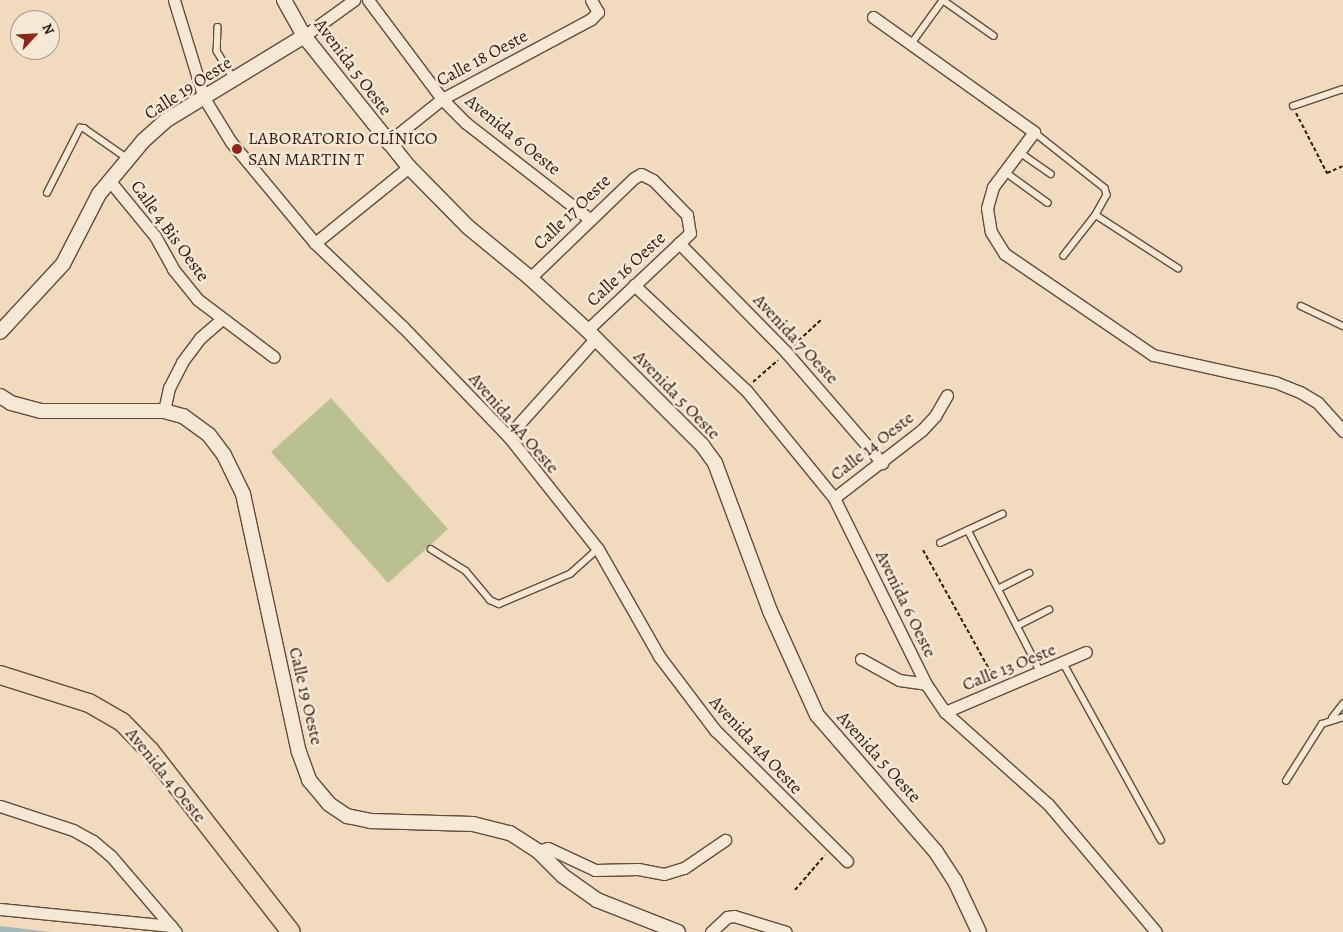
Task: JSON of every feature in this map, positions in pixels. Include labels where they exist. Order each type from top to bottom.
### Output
[{"type":"main road","name":"Avenida 4 Oeste","points":[[0,675],[89,703],[122,722],[150,750],[291,932]]},
{"type":"street","name":"Avenida 4A Oeste","points":[[174,0],[204,98],[231,142],[315,243],[402,326],[508,436],[598,549],[660,656],[694,703],[758,776],[847,861]]},
{"type":"street","name":"Avenida 5 Oeste","points":[[284,0],[304,36],[387,143],[409,167],[468,228],[530,278],[591,335],[696,439],[715,463],[770,611],[817,715],[936,852],[955,882],[980,932]]},
{"type":"street","name":"Calle 19 Oeste","points":[[0,332],[63,264],[99,194],[127,158],[165,121],[304,36],[354,0]]},
{"type":"street","name":"Avenida 6 Oeste","points":[[368,0],[442,99],[485,139],[588,218]]},
{"type":"street","name":"Calle 18 Oeste","points":[[387,143],[442,99],[591,19],[598,12],[591,0]]},
{"type":"street","points":[[873,17],[1034,132],[993,187],[987,208],[992,232],[1005,254],[1153,355],[1275,382],[1300,392],[1318,403],[1343,431]]},
{"type":"street","points":[[315,243],[409,167]]},
{"type":"street","name":"Calle 17 Oeste","points":[[530,278],[588,218],[641,174],[653,180],[687,215],[690,232]]},
{"type":"street","name":"Calle 4 Bis Oeste","points":[[110,180],[155,236],[173,269],[198,299],[274,357]]},
{"type":"street","name":"Calle 16 Oeste","points":[[508,436],[634,285],[690,232]]},
{"type":"street","name":"Avenida 7 Oeste","points":[[679,243],[786,352],[882,463]]},
{"type":"street","name":"Avenida 6 Oeste","points":[[634,285],[746,390],[834,498],[926,684],[945,712],[1048,804],[1156,932]]},
{"type":"street","points":[[164,411],[168,388],[182,362],[200,338],[222,319]]},
{"type":"street","name":"Calle 14 Oeste","points":[[834,498],[882,463],[922,430],[935,416],[947,395]]},
{"type":"street","name":"Calle 19 Oeste","points":[[0,396],[20,406],[41,411],[164,411],[183,416],[209,435],[224,455],[242,494],[294,730],[304,767],[316,790],[347,816],[390,822],[484,826],[510,833],[538,851],[563,876],[597,900],[678,932]]},
{"type":"street","name":"Calle 13 Oeste","points":[[945,712],[1064,664],[1086,652]]},
{"type":"street","points":[[861,659],[899,680],[926,684]]},
{"type":"street","points":[[0,806],[55,823],[93,841],[112,856],[174,929]]},
{"type":"street","points":[[538,851],[548,848],[595,870],[638,870],[664,874],[684,868],[725,840]]},
{"type":"street","points":[[0,909],[174,929]]},
{"type":"street","points":[[711,932],[727,917],[734,916],[786,932]]},
{"type":"lane","points":[[911,44],[943,0],[994,36]]},
{"type":"lane","points":[[218,27],[217,51],[234,80]]},
{"type":"lane","points":[[1293,106],[1343,89]]},
{"type":"lane","points":[[47,193],[80,128],[127,158]]},
{"type":"lane","points":[[1034,132],[1105,188],[1107,195],[1096,215],[1064,256]]},
{"type":"lane","points":[[1018,151],[1051,174]]},
{"type":"lane","points":[[1004,171],[1048,203]]},
{"type":"lane","points":[[1096,215],[1178,268]]},
{"type":"lane","points":[[1301,306],[1343,326]]},
{"type":"lane","points":[[940,543],[1002,514]]},
{"type":"lane","points":[[968,530],[1041,673]]},
{"type":"lane","points":[[431,549],[466,571],[490,600],[499,604],[570,574],[598,549]]},
{"type":"lane","points":[[998,589],[1029,573]]},
{"type":"lane","points":[[1017,626],[1049,610]]},
{"type":"lane","points":[[1064,664],[1161,840]]},
{"type":"lane","points":[[1286,780],[1322,724],[1332,718],[1343,704]]},
{"type":"lane","points":[[1332,718],[1343,717]]},
{"type":"path","points":[[1293,106],[1327,173],[1343,166]]},
{"type":"path","points":[[923,550],[1001,688]]},
{"type":"path","points":[[795,890],[832,847]]},
{"type":"green space","points":[[331,398],[448,529],[388,583],[271,452]]},
{"type":"water","points":[[0,926],[50,932],[0,932]]},
{"type":"place","name":"LABORATORIO CLÍNICO SAN MARTIN T","points":[[237,149]]}]
